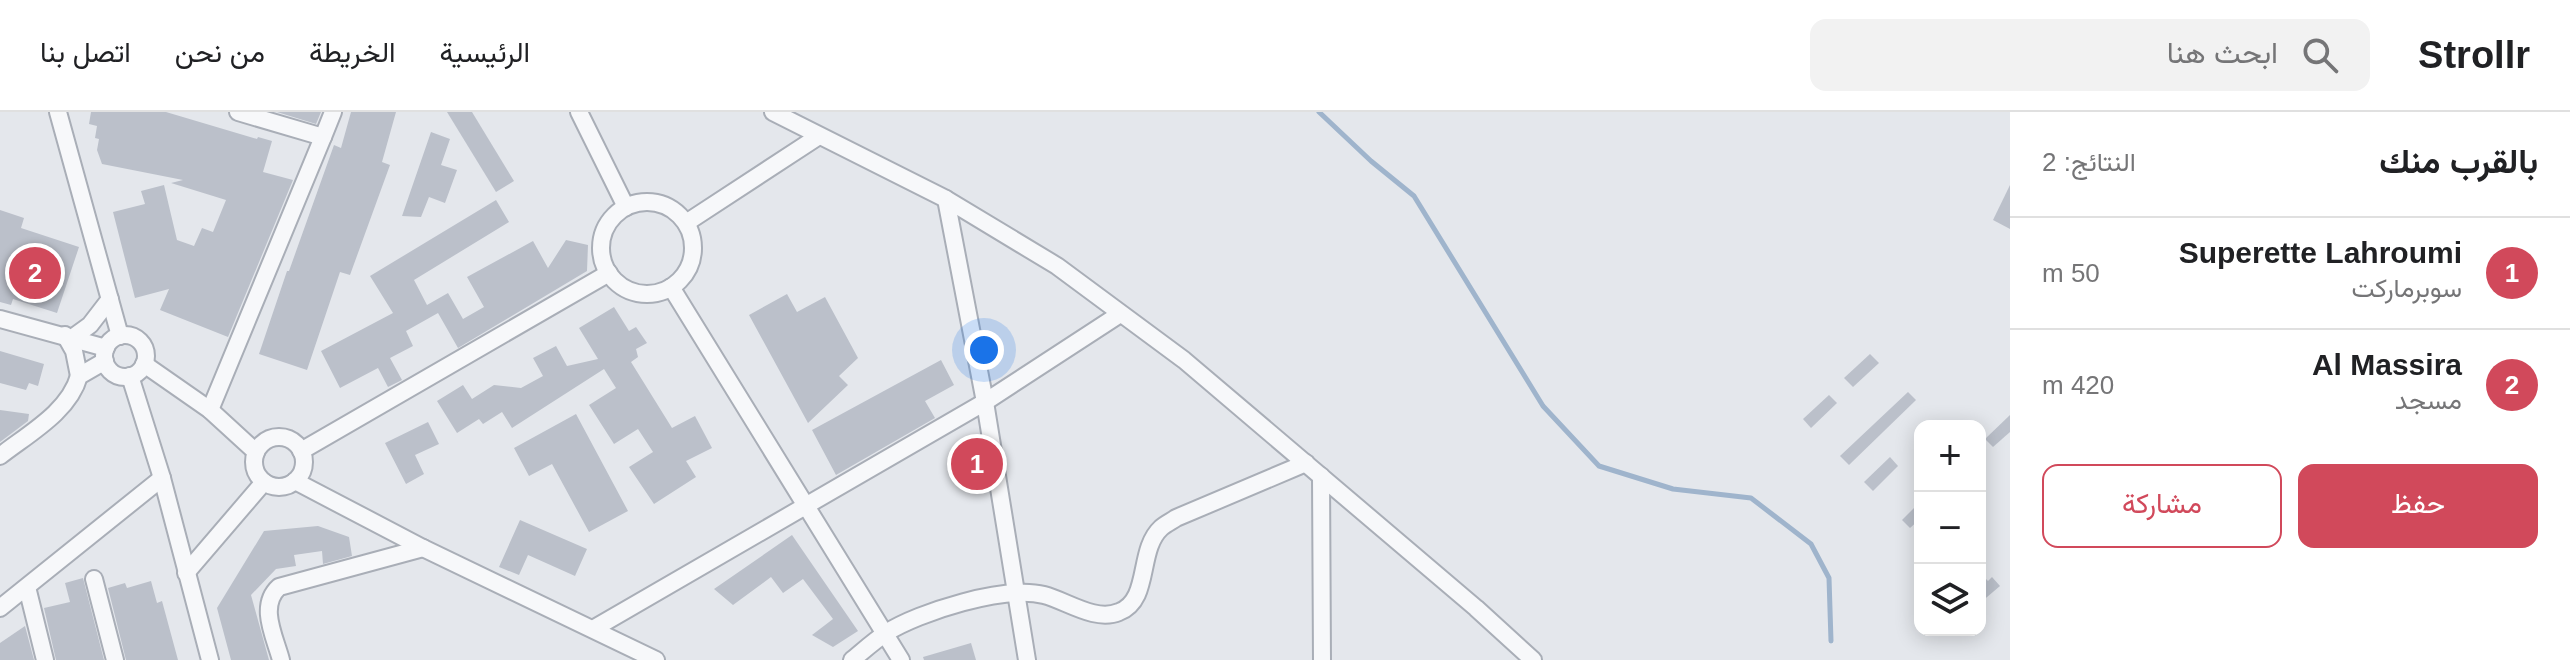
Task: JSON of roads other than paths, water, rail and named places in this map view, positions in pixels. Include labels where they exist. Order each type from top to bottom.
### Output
[{"type":"street","points":[[58,112],[120,336]]},
{"type":"street","points":[[238,112],[323,137]]},
{"type":"street","points":[[210,410],[333,112]]},
{"type":"street","points":[[579,112],[626,207]]},
{"type":"street","points":[[773,112],[946,199],[1057,266],[1184,360],[1533,660]]},
{"type":"street","points":[[686,223],[819,136]]},
{"type":"street","points":[[946,199],[985,402],[1027,660]]},
{"type":"street","points":[[655,203],[673,210],[686,223],[691,234],[692,259],[680,280],[671,287],[652,293],[632,291],[609,273],[602,255],[603,236],[612,219],[626,207],[655,203]]},
{"type":"street","points":[[301,451],[609,273]]},
{"type":"street","points":[[671,287],[901,660]]},
{"type":"street","points":[[68,337],[90,325],[110,299]]},
{"type":"street","points":[[593,629],[985,402],[1120,314]]},
{"type":"street","points":[[0,319],[68,337],[105,354],[117,375],[130,376],[144,364],[145,351],[139,340],[127,335],[120,336],[109,342],[105,354],[79,376]]},
{"type":"street","points":[[0,456],[67,403],[75,390],[79,376],[68,337]]},
{"type":"street","points":[[144,364],[210,410],[256,452]]},
{"type":"street","points":[[130,376],[162,478],[210,660]]},
{"type":"street","points":[[275,438],[290,440],[301,451],[303,467],[295,481],[279,487],[264,482],[255,468],[256,452],[261,445],[275,438]]},
{"type":"street","points":[[852,660],[886,633],[921,615],[1017,591],[1043,594],[1101,615],[1116,614],[1130,607],[1136,599],[1149,548],[1160,529],[1176,518],[1306,463]]},
{"type":"street","points":[[1321,476],[1322,660]]},
{"type":"street","points":[[0,608],[162,478]]},
{"type":"street","points":[[295,481],[423,548],[656,660]]},
{"type":"street","points":[[186,573],[264,482]]},
{"type":"street","points":[[281,660],[267,612],[271,596],[279,587],[423,548]]},
{"type":"street","points":[[94,579],[115,660]]},
{"type":"street","points":[[27,587],[45,660]]},
{"type":"waterway","points":[[1319,112],[1414,196],[1543,406],[1599,466],[1673,489],[1751,498],[1811,544],[1829,578],[1831,641]]},
{"type":"place","name":"Al Massira","points":[[35,273]]},
{"type":"place","name":"Superette Lahroumi","points":[[977,464]]}]
